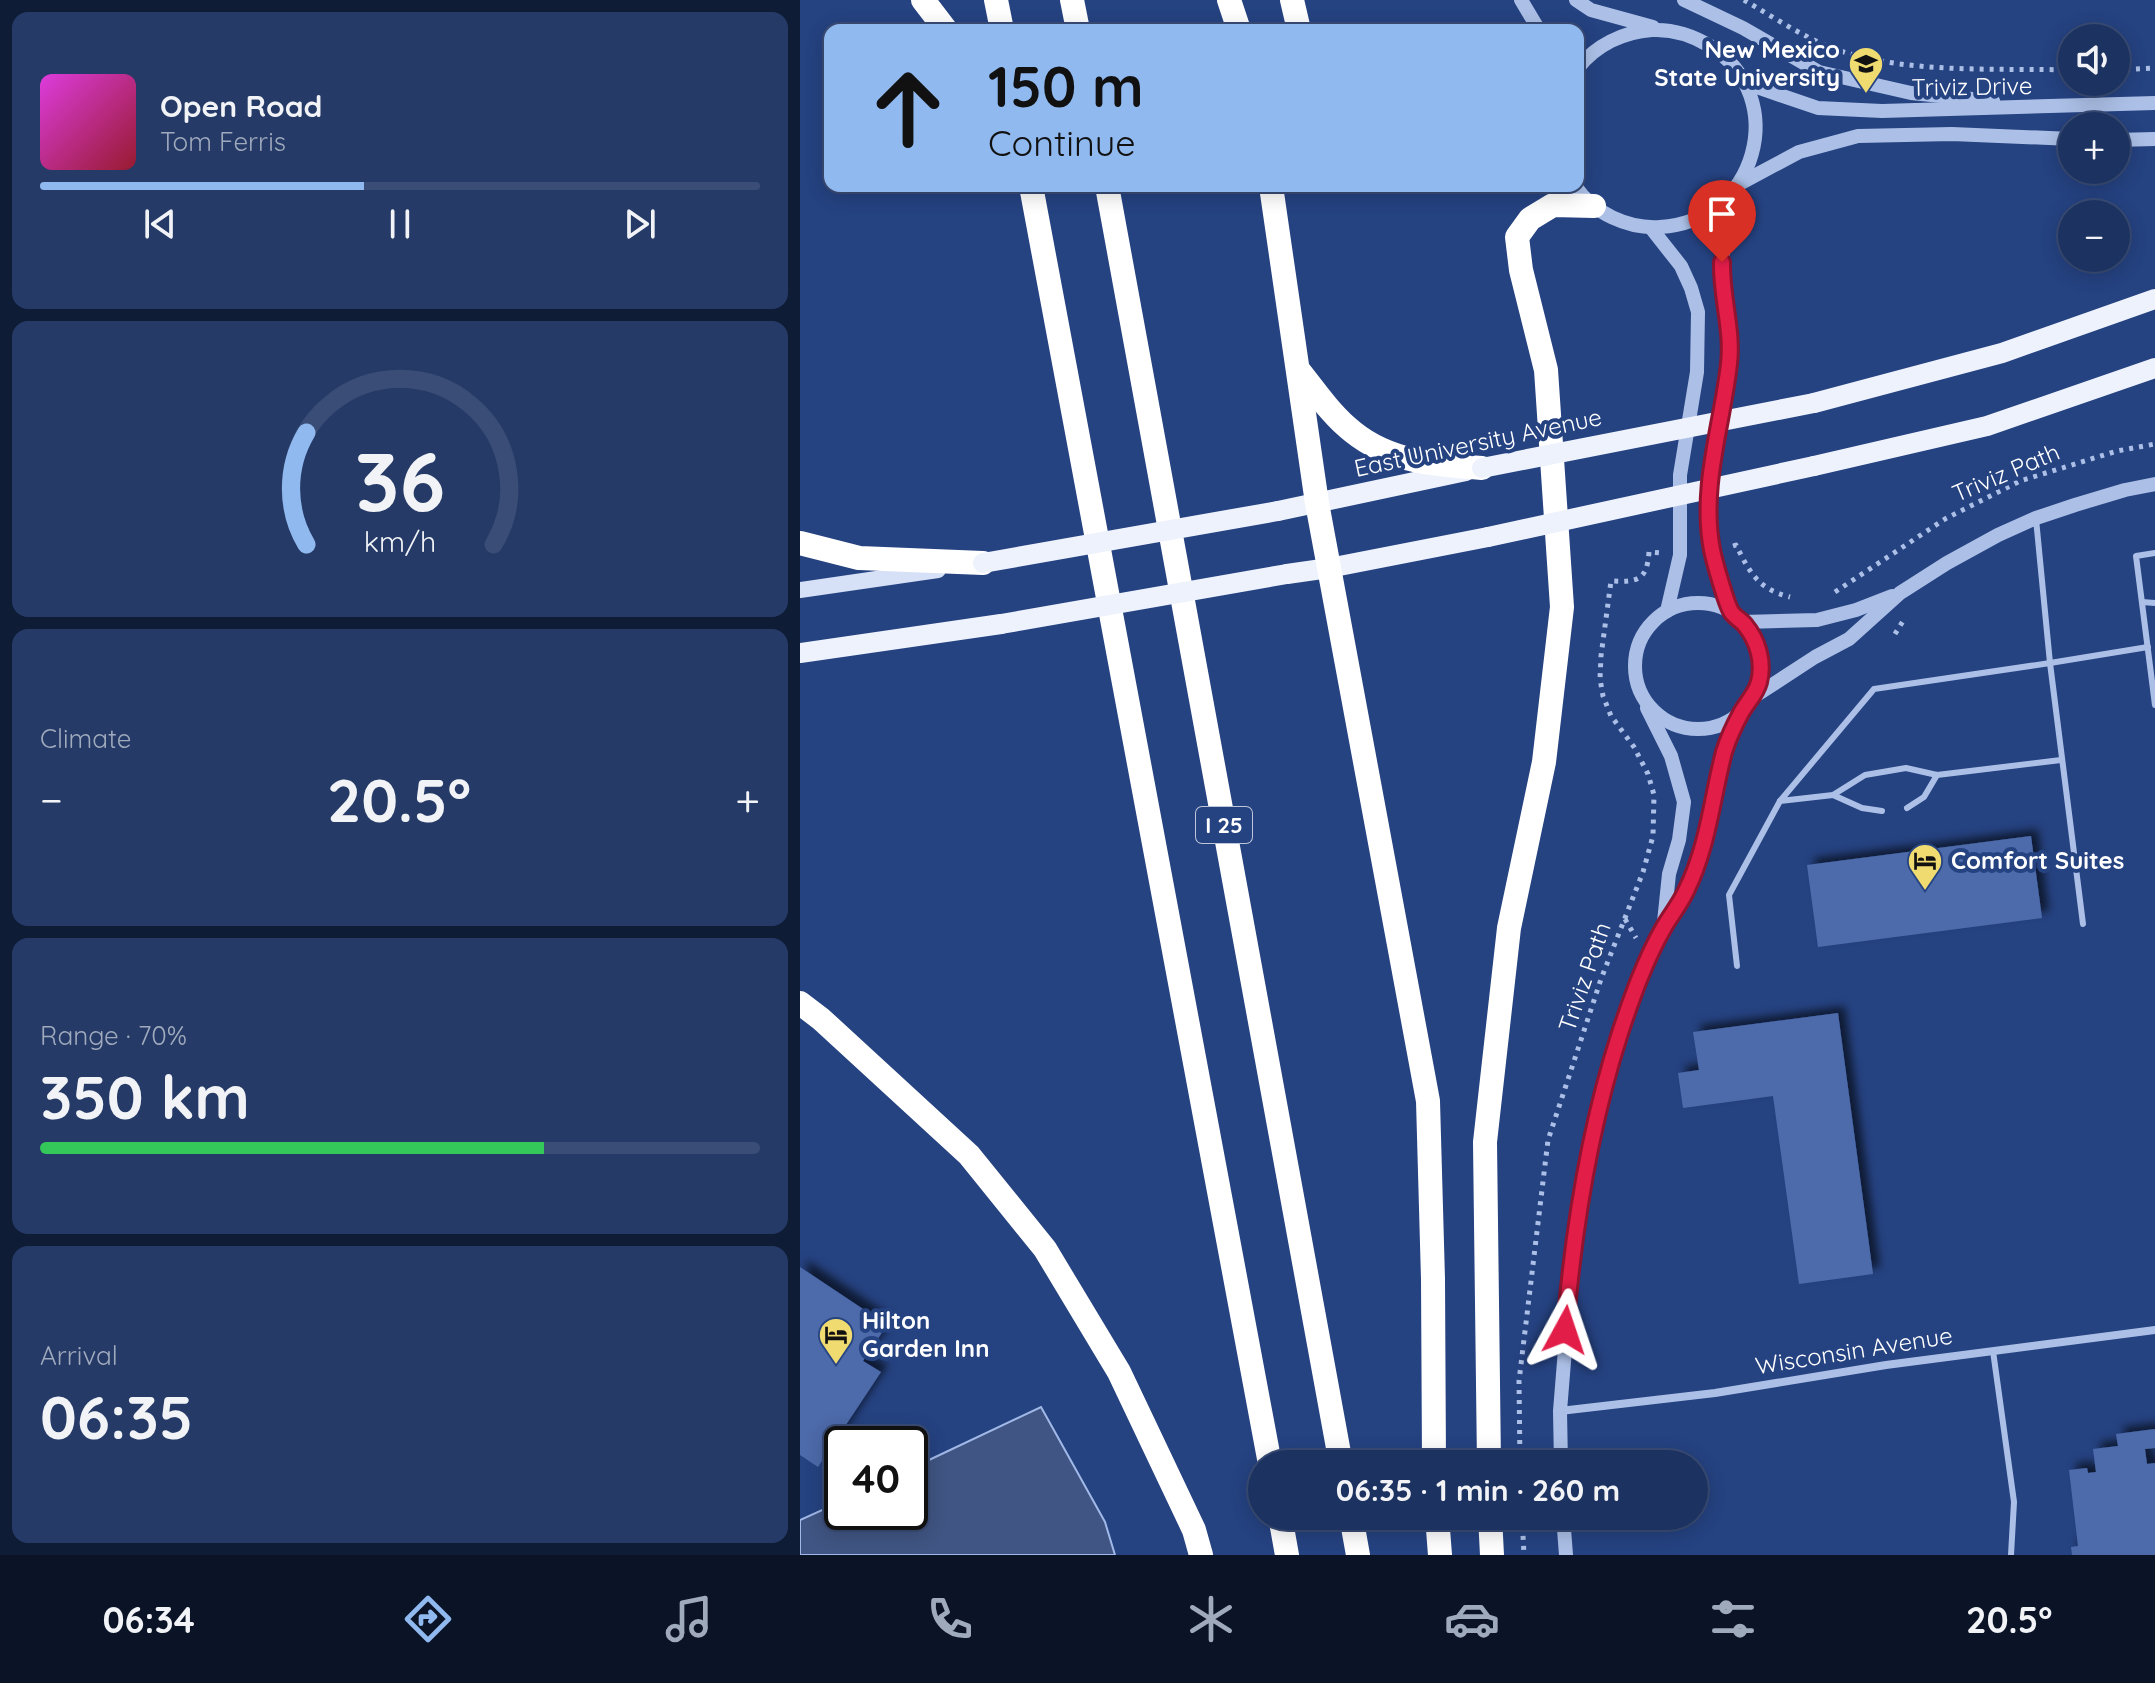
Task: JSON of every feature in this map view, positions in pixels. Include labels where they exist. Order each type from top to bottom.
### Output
[{"type":"highway","points":[[923,0],[941,24]]},
{"type":"highway","points":[[996,0],[1001,24]]},
{"type":"highway","points":[[1072,0],[1077,24]]},
{"type":"highway","points":[[1229,0],[1237,24]]},
{"type":"highway","points":[[1292,0],[1298,24]]},
{"type":"highway","points":[[1017,192],[1045,262]]},
{"type":"highway","points":[[1032,192],[1267,1450]]},
{"type":"highway","name":"I 25","points":[[1108,192],[1338,1450]]},
{"type":"highway","points":[[1272,192],[1317,503],[1428,1101],[1434,1450]]},
{"type":"highway","points":[[1489,1450],[1485,1142],[1509,928],[1544,762],[1562,607],[1546,370],[1521,270],[1517,237],[1530,219],[1553,205],[1594,206]]},
{"type":"highway","points":[[1299,371],[1352,432],[1378,448],[1420,462],[1482,468]]},
{"type":"highway","points":[[800,543],[859,558],[983,563]]},
{"type":"highway","points":[[800,1003],[969,1155],[1045,1249],[1119,1372],[1194,1530],[1201,1555]]},
{"type":"highway","points":[[1283,1530],[1287,1555]]},
{"type":"highway","points":[[1354,1530],[1358,1555]]},
{"type":"highway","points":[[1438,1530],[1440,1555]]},
{"type":"highway","points":[[1491,1530],[1492,1555]]},
{"type":"main road","name":"East University Avenue","points":[[800,590],[983,563],[1278,511],[1814,403],[2002,353],[2155,299]]},
{"type":"main road","points":[[800,653],[1001,624],[1329,568],[1488,537],[1987,426],[2155,368]]},
{"type":"street","points":[[1521,0],[1535,24]]},
{"type":"street","points":[[1576,0],[1591,10],[1682,33],[1710,46],[1733,66],[1745,83],[1752,103],[1755,134],[1749,164],[1740,183],[1711,212],[1692,221],[1672,227],[1631,225],[1594,206],[1581,192]]},
{"type":"street","points":[[1684,0],[1743,28],[1819,72],[1911,93],[2057,107]]},
{"type":"street","points":[[1584,60],[1620,36],[1661,30]]},
{"type":"street","name":"Triviz Drive","points":[[1745,83],[1818,108],[1882,111],[2155,103]]},
{"type":"street","name":"Triviz Drive","points":[[1740,183],[1799,152],[1858,136],[1952,134],[2058,138]]},
{"type":"street","points":[[2130,140],[2155,139]]},
{"type":"street","points":[[1727,199],[1722,281],[1729,361],[1712,466],[1708,519],[1713,552],[1737,618]]},
{"type":"street","points":[[1651,228],[1681,266],[1698,312],[1697,372],[1680,475],[1680,555],[1667,611]]},
{"type":"street","points":[[1752,698],[1849,639],[1900,593],[1998,535],[2036,518],[2125,490],[2155,484]]},
{"type":"street","points":[[1737,618],[1817,620],[1856,610],[1900,593]]},
{"type":"street","points":[[1561,1450],[1560,1411],[1573,1251],[1592,1145],[1619,1035],[1643,968],[1686,891],[1701,853],[1725,749],[1759,684],[1759,651],[1753,636],[1737,618],[1716,605],[1699,603],[1667,611],[1643,633],[1637,649],[1635,673],[1642,697],[1671,756],[1684,802],[1679,840],[1669,874],[1663,928]]},
{"type":"street","points":[[1642,697],[1665,720],[1696,730],[1730,723],[1742,712]]},
{"type":"street","name":"Wisconsin Avenue","points":[[1560,1411],[1715,1393],[1886,1365],[2155,1330]]},
{"type":"street","points":[[1564,1530],[1566,1555]]},
{"type":"lane","points":[[2036,518],[2061,760],[2083,924]]},
{"type":"lane","points":[[2155,553],[2136,556],[2155,701]]},
{"type":"lane","points":[[2142,602],[2155,603]]},
{"type":"lane","points":[[1737,966],[1729,895],[1780,801],[1874,689],[2148,647]]},
{"type":"lane","points":[[1780,801],[1833,795],[1865,775],[1906,768],[1937,775],[2061,760]]},
{"type":"lane","points":[[1907,808],[1924,797],[1937,775]]},
{"type":"lane","points":[[1833,795],[1862,808],[1882,811]]},
{"type":"lane","points":[[1993,1351],[2014,1502],[2011,1555]]},
{"type":"path","points":[[1744,0],[1821,43],[1868,58],[1929,66],[2058,70]]},
{"type":"path","points":[[2130,69],[2155,68]]},
{"type":"path","name":"Triviz Path","points":[[1843,587],[1945,519],[2020,481],[2105,454],[2155,444]]},
{"type":"path","points":[[1727,549],[1736,545],[1755,579],[1765,587],[1779,594],[1800,598]]},
{"type":"path","name":"Triviz Path","points":[[1520,1450],[1519,1381],[1548,1140],[1601,979],[1643,872],[1653,836],[1654,795],[1648,774],[1634,747],[1611,716],[1601,688],[1601,656],[1611,581],[1632,582],[1643,575],[1648,566],[1649,552],[1658,553]]},
{"type":"path","points":[[1523,1530],[1524,1555]]},
{"type":"water","points":[[1041,1407],[1105,1522],[1115,1555],[800,1555],[800,1520],[824,1509],[824,1530],[928,1530],[928,1460]]},
{"type":"building","name":"Comfort Suites","points":[[2031,836],[2042,918],[1818,947],[1807,865]]},
{"type":"building","points":[[1838,1013],[1873,1274],[1799,1284],[1773,1096],[1683,1108],[1678,1073],[1699,1070],[1693,1032]]},
{"type":"building","name":"Hilton Garden Inn","points":[[800,1267],[887,1325],[863,1361],[881,1372],[845,1426],[824,1426],[824,1458],[818,1467],[800,1455]]},
{"type":"building","points":[[2155,1429],[2155,1448],[2145,1449],[2147,1464],[2155,1463],[2155,1555],[2072,1555],[2071,1547],[2078,1546],[2069,1470],[2087,1468],[2088,1473],[2096,1472],[2093,1449],[2118,1446],[2116,1434]]},
{"type":"place","name":"New Mexico State University","points":[[1866,95]]},
{"type":"place","name":"Comfort Suites","points":[[1925,892]]},
{"type":"place","name":"Hilton Garden Inn","points":[[836,1366]]},
{"type":"route","points":[[1565,1330],[1573,1251],[1592,1145],[1619,1035],[1643,968],[1686,891],[1705,840],[1725,749],[1759,684],[1759,651],[1743,622],[1731,613],[1713,552],[1708,519],[1712,466],[1729,361],[1722,262]]}]
